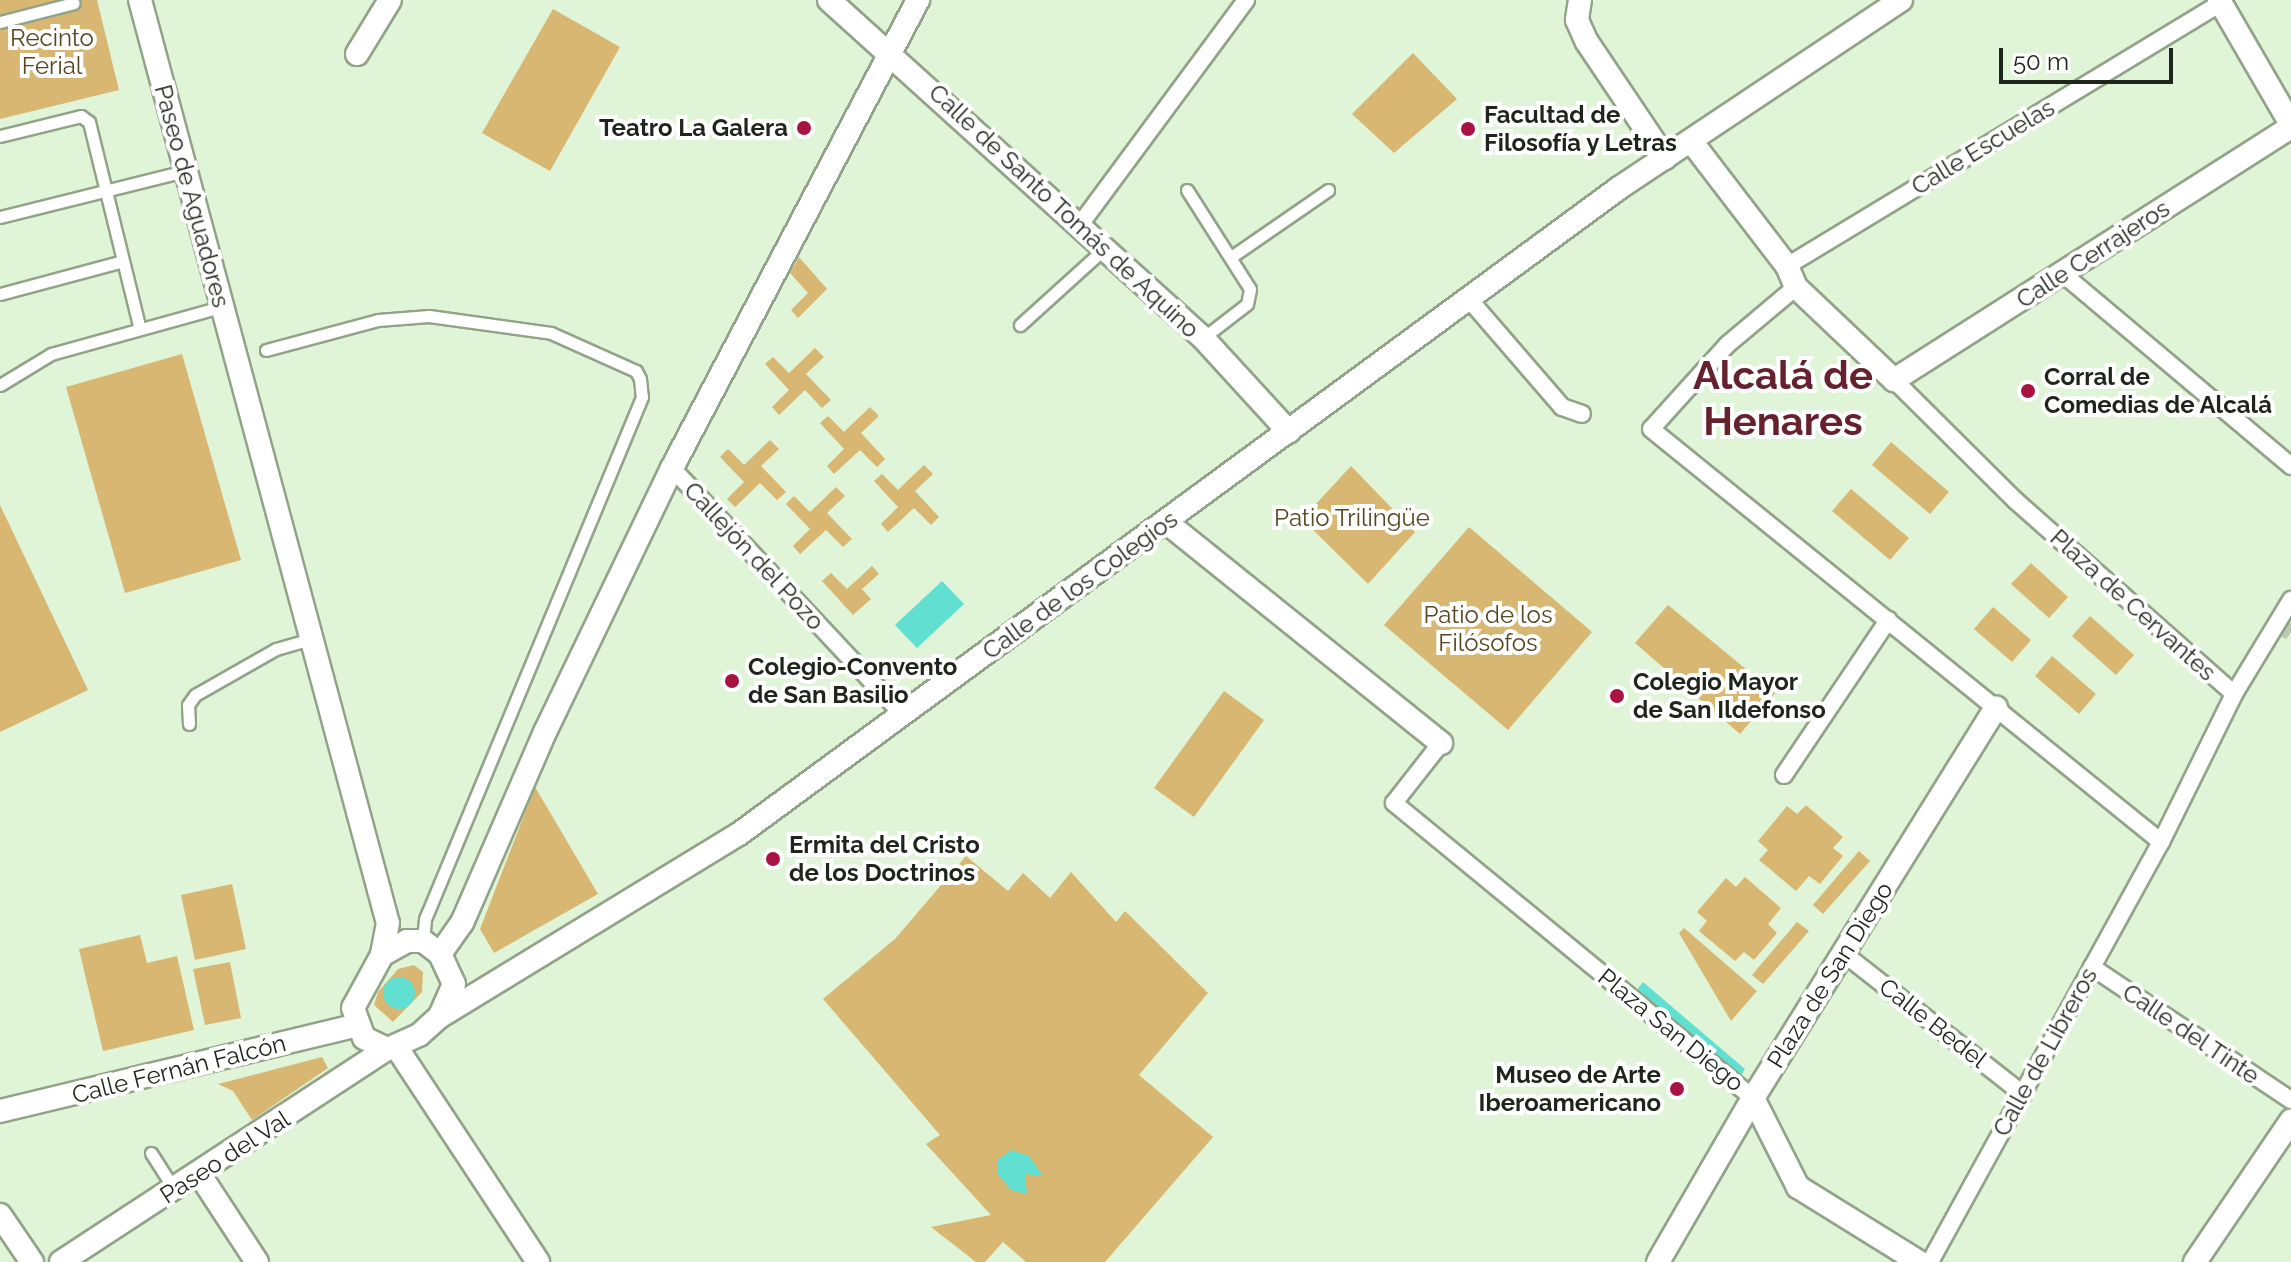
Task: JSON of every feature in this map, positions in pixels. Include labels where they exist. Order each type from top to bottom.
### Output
[{"type":"street","name":"Paseo de Aguadores","points":[[140,0],[220,307],[388,923]]},
{"type":"street","points":[[357,54],[390,0]]},
{"type":"street","name":"Calle de Santo Tomás de Aquino","points":[[829,0],[889,49],[1203,338],[1289,432]]},
{"type":"street","points":[[382,955],[424,945],[462,923],[546,730],[672,468],[889,49],[918,0]]},
{"type":"street","points":[[1079,226],[1246,0]]},
{"type":"street","points":[[1580,0],[1577,20],[1587,42],[1665,158]]},
{"type":"street","name":"Calle de los Colegios","points":[[439,1017],[739,834],[1468,298],[1665,158],[1901,0]]},
{"type":"street","points":[[2220,1],[2291,126]]},
{"type":"street","name":"Calle Escuelas","points":[[1787,266],[2220,1]]},
{"type":"street","name":"Calle Cerrajeros","points":[[1901,376],[2291,126]]},
{"type":"street","points":[[1691,141],[1787,266],[1796,287],[1727,345],[1651,429],[2161,842]]},
{"type":"street","points":[[2063,274],[2291,466]]},
{"type":"street","name":"Plaza de Cervantes","points":[[1796,287],[1901,376],[2016,501],[2234,694],[2161,842]]},
{"type":"street","points":[[1468,298],[1562,407],[1582,414]]},
{"type":"street","name":"Callejón del Pozo","points":[[672,468],[903,715]]},
{"type":"street","points":[[1166,522],[1441,743]]},
{"type":"street","points":[[2234,694],[2291,600]]},
{"type":"street","points":[[1784,775],[1888,620]]},
{"type":"street","name":"Plaza de San Diego","points":[[1658,1262],[1753,1098],[1996,707]]},
{"type":"street","name":"Plaza San Diego","points":[[1441,743],[1394,803],[1753,1098]]},
{"type":"street","name":"Calle de Libreros","points":[[1930,1262],[2161,842]]},
{"type":"street","points":[[324,1091],[350,1064],[360,1031],[353,1008],[359,989],[382,955],[388,923],[424,945],[454,984],[439,1017],[392,1048]]},
{"type":"street","name":"Calle Bedel","points":[[1843,953],[2023,1094]]},
{"type":"street","name":"Calle del Tinte","points":[[2092,967],[2291,1100]]},
{"type":"street","points":[[360,1031],[392,1048],[538,1262]]},
{"type":"street","name":"Calle Fernán Falcón","points":[[0,1111],[360,1031]]},
{"type":"street","name":"Paseo del Val","points":[[61,1262],[200,1175],[392,1048]]},
{"type":"street","points":[[1753,1098],[1798,1187],[1919,1262]]},
{"type":"street","points":[[2195,1262],[2291,1121]]},
{"type":"street","points":[[200,1175],[257,1262]]},
{"type":"street","points":[[0,1215],[32,1262]]},
{"type":"lane","points":[[0,22],[74,3]]},
{"type":"lane","points":[[0,136],[81,116],[89,122],[139,325]]},
{"type":"lane","points":[[0,217],[185,171]]},
{"type":"lane","points":[[1187,190],[1250,289],[1247,304],[1203,338]]},
{"type":"lane","points":[[1231,257],[1328,190]]},
{"type":"lane","points":[[1020,325],[1105,248]]},
{"type":"lane","points":[[0,294],[123,261]]},
{"type":"lane","points":[[0,385],[51,354],[139,325],[220,307]]},
{"type":"lane","points":[[266,350],[378,320],[429,316],[551,333],[636,371],[640,379],[642,397],[425,919],[424,945]]},
{"type":"lane","points":[[189,724],[188,705],[195,695],[276,649],[311,639]]},
{"type":"lane","points":[[151,1153],[175,1191]]},
{"type":"green space","name":"Recinto Ferial","points":[[0,0],[97,0],[119,90],[0,119]]},
{"type":"green space","points":[[553,9],[620,47],[550,171],[482,133]]},
{"type":"green space","points":[[1413,53],[1457,99],[1394,153],[1352,114]]},
{"type":"green space","points":[[799,257],[827,289],[798,318],[791,310],[808,293],[790,273]]},
{"type":"green space","points":[[815,348],[824,357],[806,374],[831,400],[822,408],[805,390],[779,415],[772,407],[789,390],[765,364],[773,357],[789,373]]},
{"type":"green space","points":[[182,354],[241,560],[125,593],[66,387]]},
{"type":"green space","points":[[870,407],[879,416],[861,433],[885,459],[877,467],[860,450],[834,474],[827,466],[844,449],[820,423],[828,416],[844,432]]},
{"type":"green space","points":[[770,440],[779,449],[761,466],[786,492],[777,500],[760,483],[735,507],[727,499],[744,482],[720,457],[728,449],[744,465]]},
{"type":"green space","points":[[1891,442],[1949,492],[1930,514],[1872,465]]},
{"type":"green space","points":[[924,465],[933,474],[915,491],[939,517],[931,525],[914,508],[888,532],[881,524],[898,507],[874,481],[882,474],[898,490]]},
{"type":"green space","name":"Patio Trilingüe","points":[[1351,466],[1415,532],[1368,584],[1302,519]]},
{"type":"green space","points":[[836,487],[845,496],[827,513],[852,539],[843,547],[826,530],[800,554],[793,546],[810,529],[786,504],[794,496],[810,512]]},
{"type":"green space","points":[[1851,489],[1909,538],[1890,560],[1832,511]]},
{"type":"green space","points":[[0,505],[88,690],[0,732]]},
{"type":"green space","name":"Patio de los Filósofos","points":[[1469,527],[1592,632],[1508,730],[1384,625]]},
{"type":"green space","points":[[2031,563],[2068,597],[2049,618],[2011,584]]},
{"type":"green space","points":[[872,566],[879,574],[862,589],[871,599],[853,615],[822,581],[831,573],[847,589]]},
{"type":"green space","points":[[1668,605],[1775,693],[1740,734],[1635,643]]},
{"type":"green space","points":[[1993,607],[2031,640],[2012,662],[1974,629]]},
{"type":"green space","points":[[2090,616],[2134,655],[2116,675],[2072,636]]},
{"type":"green space","points":[[2052,656],[2096,694],[2079,714],[2035,676]]},
{"type":"green space","points":[[1224,691],[1264,720],[1194,817],[1154,788]]},
{"type":"green space","points":[[535,787],[598,894],[494,953],[480,929]]},
{"type":"green space","points":[[1806,805],[1843,837],[1833,848],[1843,856],[1820,884],[1809,876],[1796,891],[1759,860],[1768,850],[1758,841],[1787,806],[1797,814]]},
{"type":"green space","points":[[1859,851],[1870,861],[1823,914],[1813,905]]},
{"type":"green space","points":[[966,856],[1008,891],[1023,873],[1050,898],[1071,872],[1116,922],[1125,911],[1208,993],[1139,1075],[1213,1137],[1105,1262],[1026,1262],[1003,1242],[985,1262],[976,1262],[931,1227],[991,1215],[926,1144],[940,1135],[823,999],[895,939]]},
{"type":"green space","points":[[1745,877],[1781,908],[1768,924],[1777,933],[1754,960],[1744,952],[1735,961],[1699,931],[1707,921],[1697,912],[1726,878],[1736,887]]},
{"type":"green space","points":[[232,884],[246,949],[195,960],[181,895]]},
{"type":"green space","points":[[1797,922],[1809,931],[1763,984],[1752,975]]},
{"type":"green space","points":[[1684,928],[1757,991],[1731,1021],[1679,933]]},
{"type":"green space","points":[[140,935],[147,963],[177,956],[194,1030],[103,1051],[79,949]]},
{"type":"green space","points":[[230,962],[241,1018],[205,1025],[193,969]]},
{"type":"green space","points":[[414,965],[423,972],[422,992],[393,1022],[374,1005],[378,992],[398,969]]},
{"type":"green space","points":[[322,1057],[328,1068],[252,1120],[233,1091],[218,1084]]},
{"type":"water","points":[[942,581],[964,604],[917,648],[895,625]]},
{"type":"water","points":[[399,977],[410,982],[415,993],[410,1004],[399,1009],[388,1004],[383,993],[388,982]]},
{"type":"water","points":[[1643,982],[1745,1069],[1740,1077],[1636,991]]},
{"type":"water","points":[[1011,1150],[1029,1156],[1043,1176],[1025,1174],[1027,1194],[1011,1190],[997,1173],[997,1160]]},
{"type":"tunnel","points":[[2277,624],[2291,633]]},
{"type":"place","name":"Teatro La Galera","points":[[804,128]]},
{"type":"place","name":"Facultad de Filosofía y Letras","points":[[1468,129]]},
{"type":"place","name":"Corral de Comedias de Alcalá","points":[[2028,391]]},
{"type":"place","name":"Colegio-Convento de San Basilio","points":[[732,681]]},
{"type":"place","name":"Colegio Mayor de San Ildefonso","points":[[1617,696]]},
{"type":"place","name":"Ermita del Cristo de los Doctrinos","points":[[773,859]]},
{"type":"place","name":"Museo de Arte Iberoamericano","points":[[1677,1089]]},
{"type":"district","name":"Alcalá de Henares","points":[[1783,398]]}]
